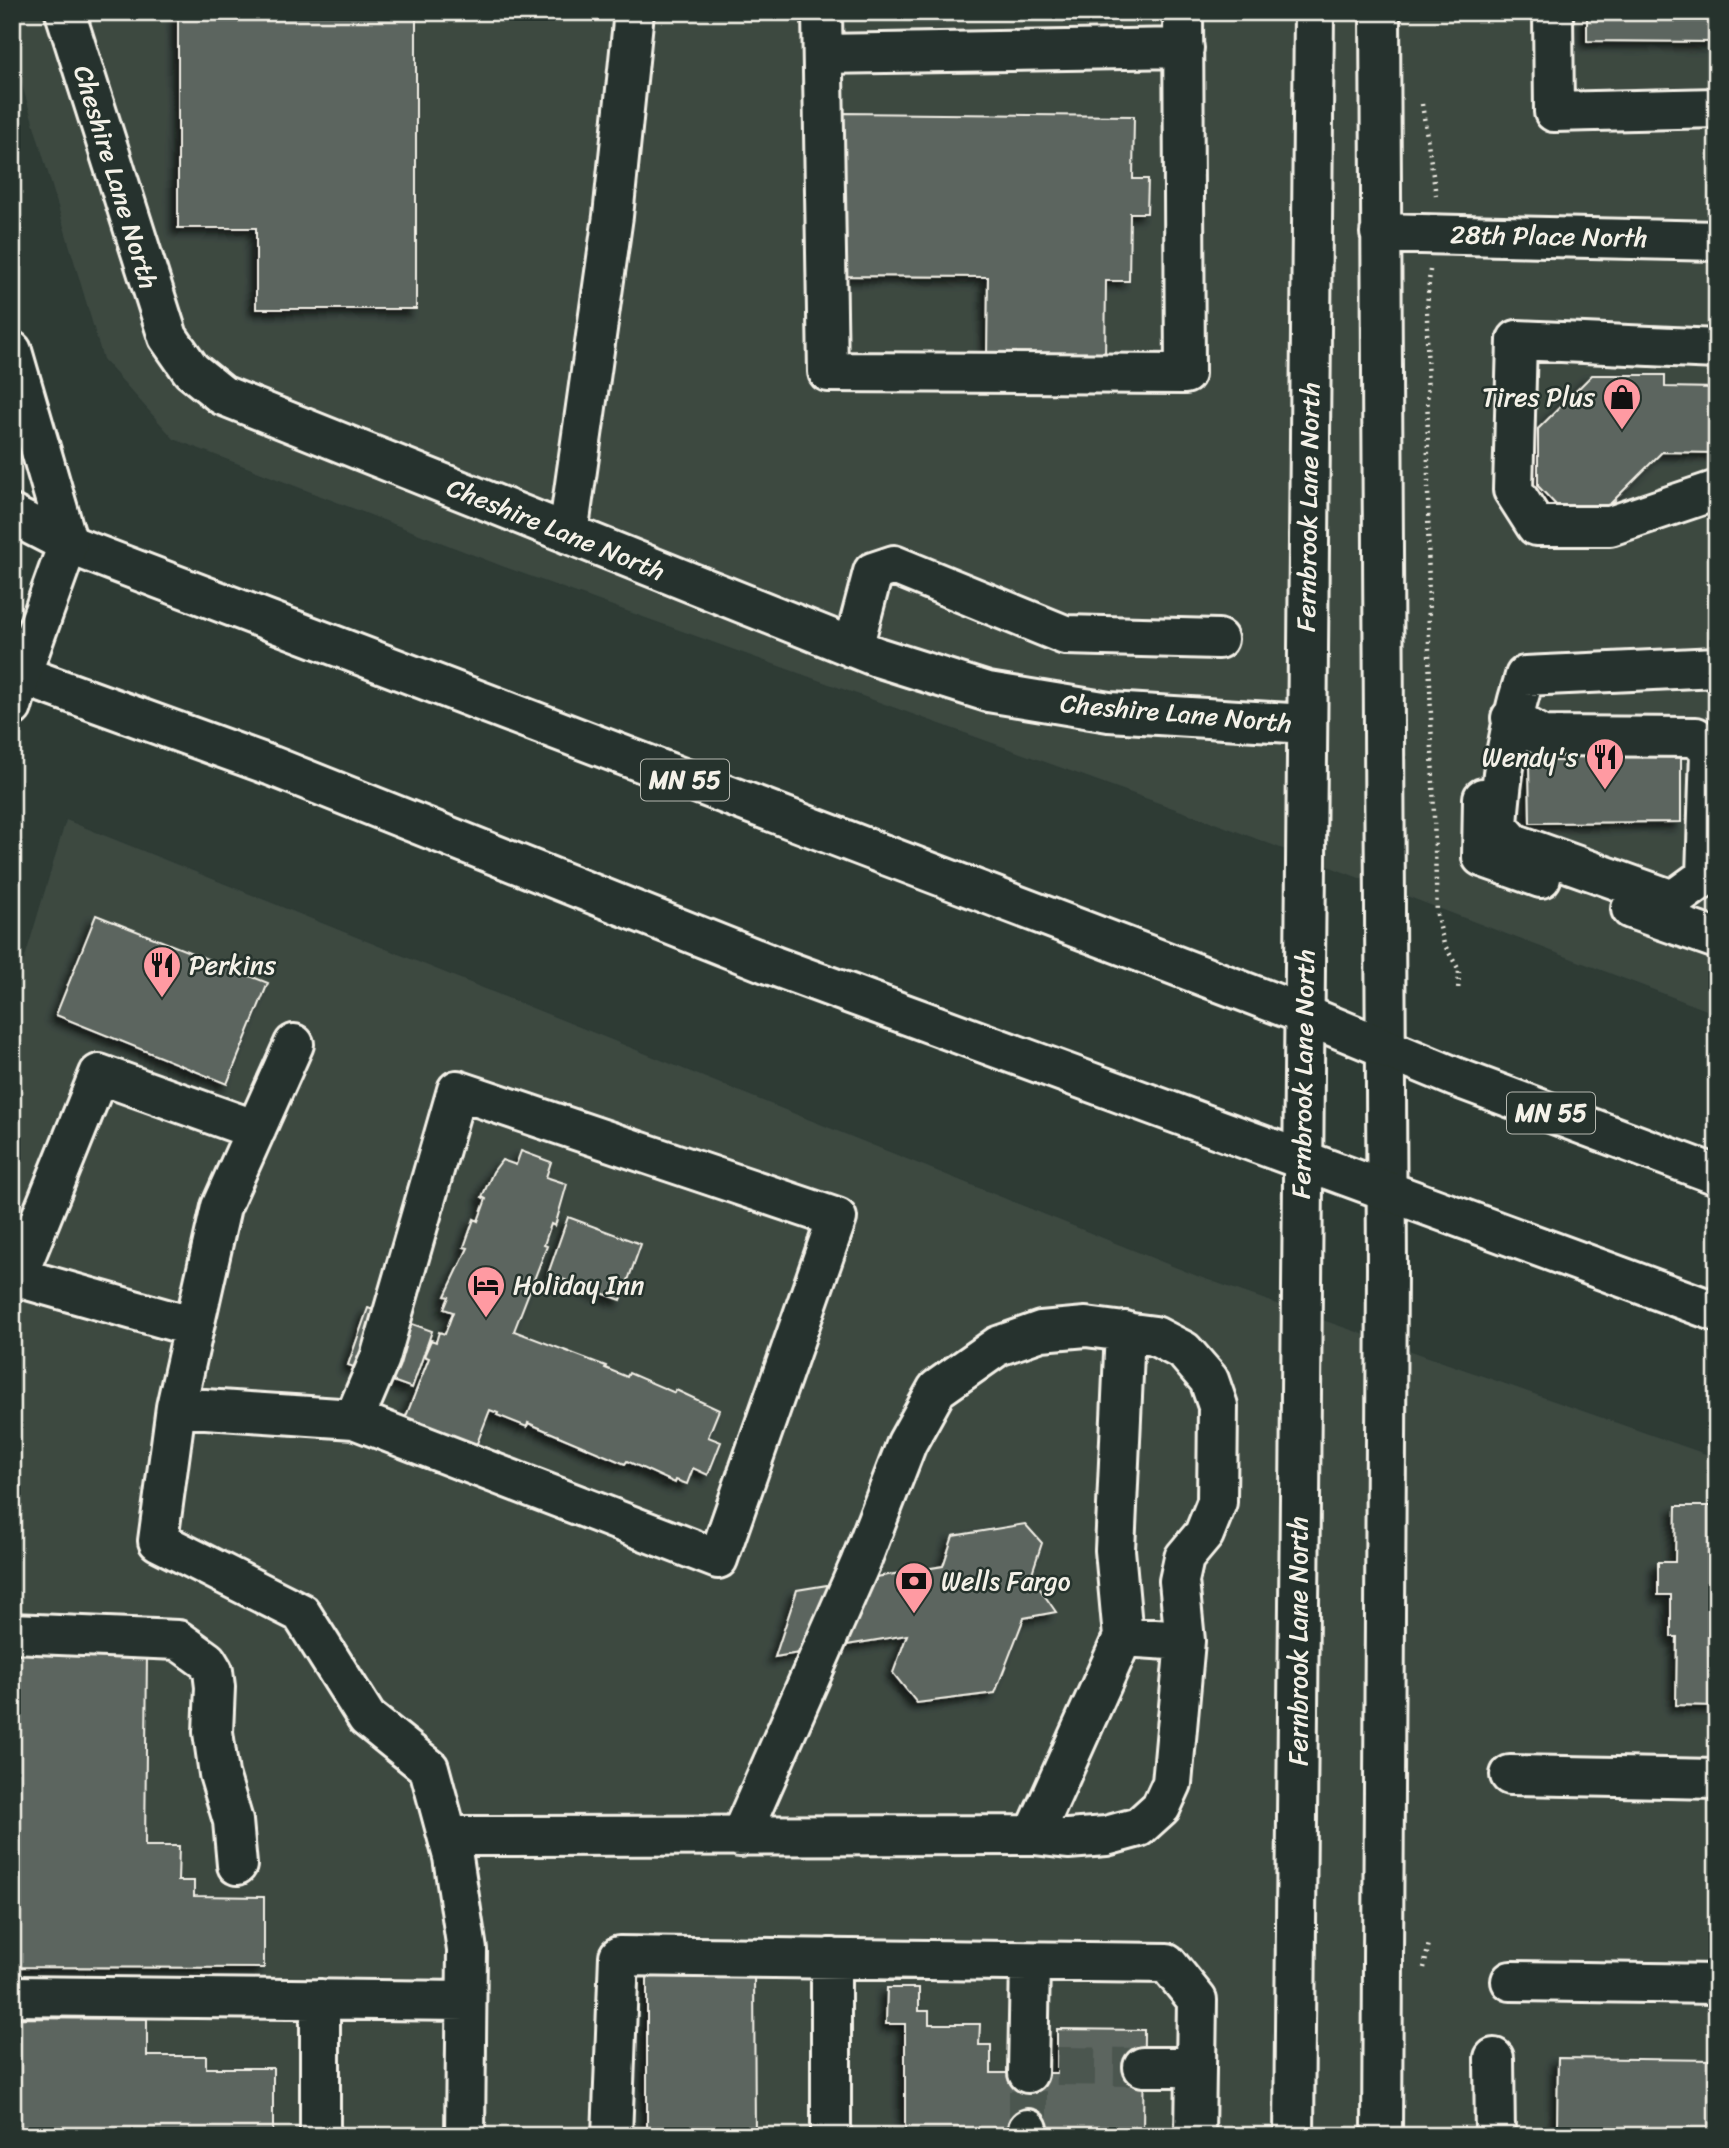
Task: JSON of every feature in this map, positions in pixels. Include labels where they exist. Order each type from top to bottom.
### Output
[{"type":"main road","name":"Cheshire Lane North","points":[[65,12],[154,301],[168,337],[191,370],[222,395],[853,648],[988,692],[1096,710],[1306,724]]},
{"type":"main road","points":[[568,534],[612,216],[634,12]]},
{"type":"main road","points":[[822,12],[828,372],[1185,374],[1183,30],[823,54]]},
{"type":"main road","name":"Fernbrook Lane North","points":[[1294,2136],[1301,1161],[1314,12]]},
{"type":"main road","points":[[1380,12],[1386,1191],[1382,2136]]},
{"type":"main road","points":[[1553,12],[1553,111],[1717,108]]},
{"type":"main road","name":"28th Place North","points":[[1380,233],[1717,242]]},
{"type":"main road","points":[[1717,349],[1517,340],[1513,490],[1536,526],[1610,526],[1717,490]]},
{"type":"main road","points":[[12,351],[68,544],[15,684],[272,766],[774,965],[1717,1312]]},
{"type":"main road","name":"MN 55","points":[[12,515],[68,544],[1303,1014],[1717,1175]]},
{"type":"main road","points":[[853,648],[873,572],[894,565],[1065,635],[1218,639]]},
{"type":"main road","points":[[1511,718],[1542,736],[1696,737],[1710,751],[1706,876],[1673,900],[1513,843],[1498,826],[1501,773],[1511,718],[1525,676],[1717,667]]},
{"type":"main road","points":[[1511,718],[1483,754],[1482,858],[1717,939]]},
{"type":"main road","points":[[294,1044],[221,1207],[176,1407],[158,1541],[300,1613],[366,1718],[429,1768],[448,1836],[467,1950],[466,2136]]},
{"type":"main road","points":[[194,1327],[17,1277],[99,1074],[256,1130]]},
{"type":"main road","points":[[176,1407],[355,1419],[718,1559],[837,1218],[457,1090],[380,1358],[355,1419]]},
{"type":"main road","points":[[448,1836],[740,1837],[1034,1835],[1068,1839],[1107,1836],[1139,1827],[1161,1807],[1172,1783],[1185,1641],[1179,1581],[1184,1558],[1204,1534],[1217,1502],[1218,1406],[1209,1380],[1184,1351],[1155,1336],[1125,1331],[1086,1327],[1041,1331],[998,1346],[937,1389],[907,1443],[860,1564],[740,1837]]},
{"type":"main road","points":[[1034,1835],[1122,1637],[1115,1550],[1125,1331]]},
{"type":"main road","points":[[12,1633],[177,1640],[207,1661],[213,1671],[215,1687],[213,1732],[219,1774],[233,1821],[237,1865]]},
{"type":"main road","points":[[1122,1637],[1185,1641]]},
{"type":"main road","points":[[1510,1775],[1717,1779]]},
{"type":"main road","points":[[612,2136],[619,1956],[1167,1964],[1197,2000],[1195,2136]]},
{"type":"main road","points":[[831,1958],[831,2136]]},
{"type":"main road","points":[[1030,1962],[1038,2068]]},
{"type":"main road","points":[[1511,1981],[1717,1984]]},
{"type":"main road","points":[[12,1996],[466,2001]]},
{"type":"main road","points":[[320,1999],[320,2136]]},
{"type":"main road","points":[[1494,2058],[1495,2136]]},
{"type":"main road","points":[[1143,2067],[1196,2067]]},
{"type":"path","points":[[1420,93],[1437,188],[1426,307],[1429,652],[1437,915],[1444,943],[1459,970],[1458,992]]},
{"type":"shaded area","points":[[12,12],[1717,12],[1717,1014],[1220,825],[502,566],[174,439],[103,359],[12,51]]},
{"type":"shaded area","points":[[66,820],[1197,1276],[1717,1458],[1717,2136],[12,2136],[12,1001]]},
{"type":"building","points":[[178,12],[416,12],[416,309],[256,309],[256,228],[178,228]]},
{"type":"building","points":[[1587,12],[1717,12],[1717,42],[1587,41]]},
{"type":"building","points":[[841,113],[1134,116],[1133,179],[1148,179],[1147,213],[1130,213],[1129,281],[1106,281],[1105,360],[987,358],[988,277],[839,276]]},
{"type":"building","points":[[1592,375],[1665,375],[1665,387],[1717,388],[1717,453],[1662,452],[1607,507],[1558,507],[1538,486],[1538,429]]},
{"type":"building","name":"Wendy's","points":[[1681,751],[1681,822],[1530,823],[1529,761],[1564,761],[1564,752]]},
{"type":"building","name":"Perkins","points":[[96,915],[268,983],[227,1084],[56,1015]]},
{"type":"building","name":"Holiday Inn","points":[[521,1151],[551,1162],[546,1177],[567,1184],[555,1226],[551,1224],[544,1245],[547,1246],[514,1331],[606,1366],[605,1368],[627,1377],[629,1373],[675,1393],[676,1390],[719,1410],[708,1437],[721,1442],[708,1475],[693,1468],[687,1484],[676,1480],[675,1483],[627,1461],[625,1464],[490,1410],[472,1456],[401,1429],[429,1358],[424,1356],[431,1340],[436,1342],[439,1332],[445,1334],[453,1312],[444,1309],[449,1297],[445,1296],[468,1248],[464,1247],[474,1219],[478,1221],[486,1199],[482,1197],[493,1172],[502,1160],[516,1165]]},
{"type":"building","points":[[568,1217],[641,1244],[621,1300],[548,1274]]},
{"type":"building","points":[[368,1308],[432,1331],[412,1388],[348,1365]]},
{"type":"building","points":[[1676,1506],[1717,1506],[1717,1706],[1676,1705],[1677,1637],[1671,1637],[1671,1595],[1658,1595],[1658,1562],[1675,1562]]},
{"type":"building","name":"Wells Fargo","points":[[1025,1524],[1042,1543],[1031,1576],[1056,1612],[1024,1618],[995,1693],[917,1703],[893,1673],[907,1635],[775,1657],[797,1590],[943,1566],[953,1536]]},
{"type":"building","points":[[12,1653],[147,1654],[145,1846],[179,1846],[178,1881],[194,1881],[194,1896],[264,1897],[264,1968],[12,1967]]},
{"type":"building","points":[[647,1971],[754,1971],[755,2136],[647,2136]]},
{"type":"building","points":[[887,1988],[919,1988],[919,2011],[929,2011],[929,2024],[980,2024],[979,2045],[991,2045],[991,2073],[1057,2073],[1057,2029],[1144,2030],[1143,2136],[1054,2136],[1054,2129],[992,2128],[992,2136],[905,2136],[905,2024],[886,2024]]},
{"type":"building","points":[[12,2018],[147,2019],[147,2056],[206,2056],[206,2068],[273,2068],[273,2136],[12,2136]]},
{"type":"building","points":[[1558,2058],[1717,2060],[1717,2136],[1564,2136],[1564,2131],[1557,2130]]},
{"type":"tunnel","points":[[1057,2066],[1143,2067]]},
{"type":"tunnel","points":[[1028,2073],[1028,2129]]},
{"type":"place","name":"Tires Plus","points":[[1622,431]]},
{"type":"place","name":"Wendy's","points":[[1605,791]]},
{"type":"place","name":"Perkins","points":[[162,999]]},
{"type":"place","name":"Holiday Inn","points":[[486,1319]]},
{"type":"place","name":"Wells Fargo","points":[[914,1615]]}]
